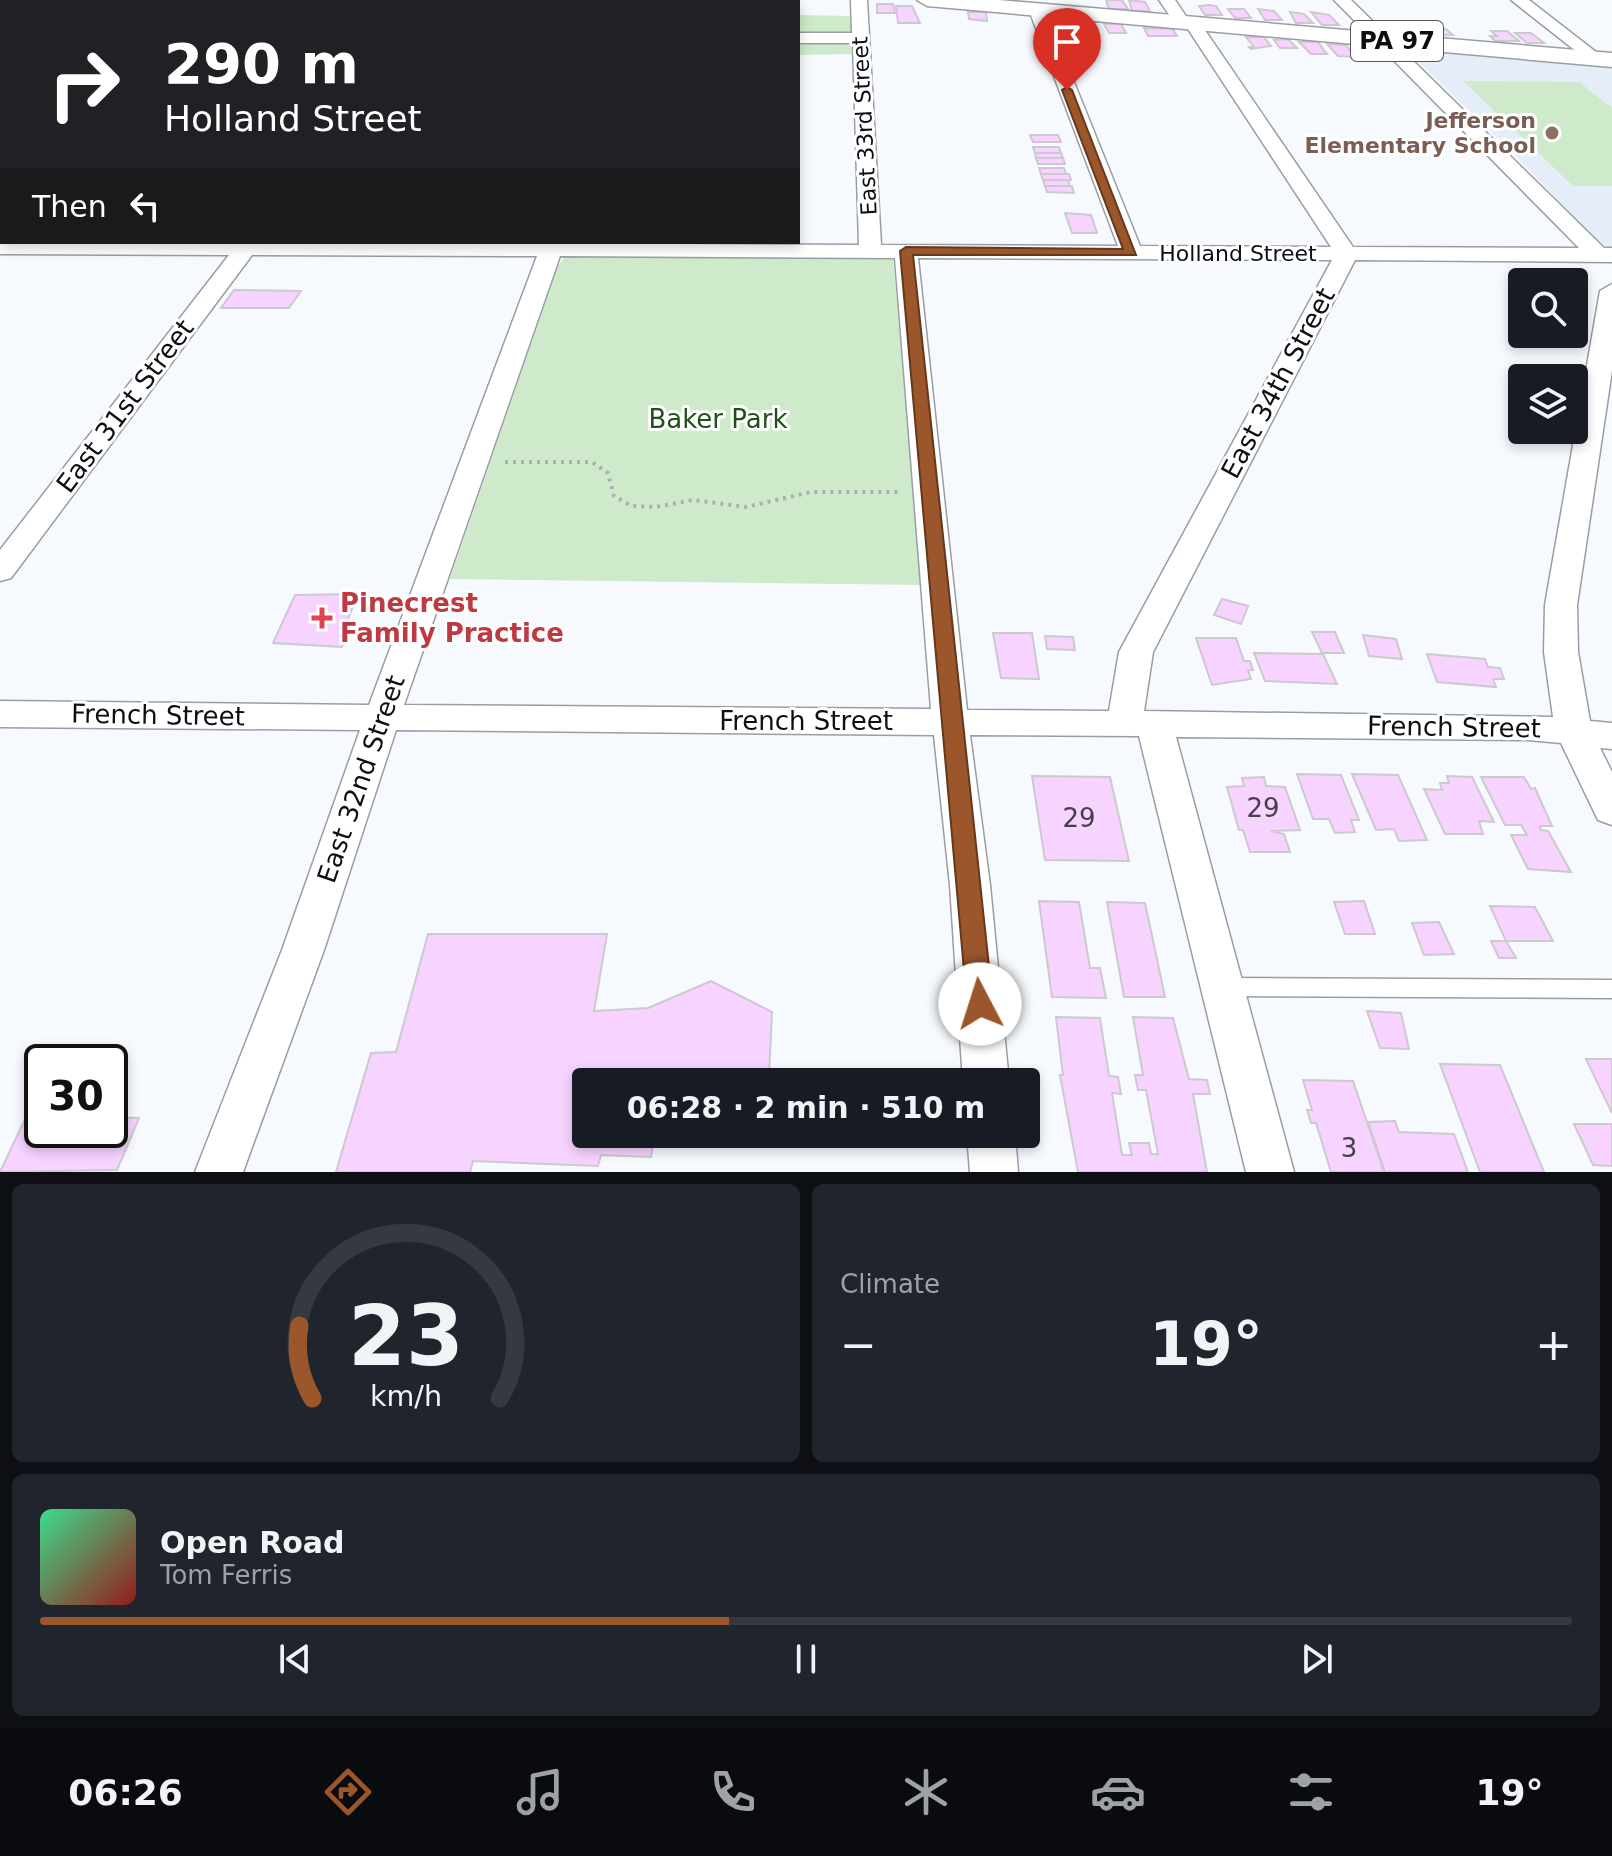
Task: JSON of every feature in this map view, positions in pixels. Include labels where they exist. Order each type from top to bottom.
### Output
[{"type":"main road","name":"PA 97","points":[[927,0],[1604,60]]},
{"type":"street","name":"East 33rd Street","points":[[859,0],[870,251]]},
{"type":"street","points":[[1167,0],[1187,23],[1347,254]]},
{"type":"street","points":[[1342,0],[1605,255]]},
{"type":"street","points":[[1519,0],[1604,60]]},
{"type":"street","points":[[1037,10],[1131,252]]},
{"type":"street","points":[[800,38],[860,38]]},
{"type":"street","name":"Holland Street","points":[[0,247],[247,245],[1605,255]]},
{"type":"street","name":"East 31st Street","points":[[0,571],[247,245]]},
{"type":"street","name":"East 32nd Street","points":[[219,1172],[303,950],[382,717],[567,247]]},
{"type":"street","points":[[906,251],[951,722],[970,885],[985,1068]]},
{"type":"street","name":"East 34th Street","points":[[1270,1172],[1223,987],[1140,723],[1136,652],[1347,254]]},
{"type":"street","points":[[1612,291],[1561,605],[1561,652],[1573,730],[1612,810]]},
{"type":"street","name":"French Street","points":[[0,714],[1140,723],[1573,730],[1612,736]]},
{"type":"street","points":[[992,1148],[994,1172]]},
{"type":"lane","points":[[1223,987],[1612,989]]},
{"type":"path","points":[[505,462],[592,462],[608,473],[614,496],[632,506],[656,507],[693,500],[746,507],[811,492],[906,493]]},
{"type":"shaded area","name":"Jefferson Elementary School","points":[[1403,47],[1612,63],[1612,248],[1597,241],[1512,152]]},
{"type":"green space","points":[[800,15],[850,16],[852,32],[800,35]]},
{"type":"green space","points":[[800,41],[851,42],[852,54],[800,55]]},
{"type":"green space","points":[[1463,81],[1579,82],[1612,108],[1612,186],[1573,186]]},
{"type":"green space","name":"Baker Park","points":[[566,255],[893,258],[921,585],[450,579],[557,268]]},
{"type":"building","points":[[1106,0],[1122,0],[1128,9],[1109,9]]},
{"type":"building","points":[[1129,0],[1145,2],[1150,11],[1132,11]]},
{"type":"building","points":[[877,4],[893,4],[895,13],[877,13]]},
{"type":"building","points":[[896,6],[912,6],[920,23],[898,23]]},
{"type":"building","points":[[1199,6],[1216,6],[1222,15],[1205,15]]},
{"type":"building","points":[[1228,9],[1244,9],[1251,18],[1235,18]]},
{"type":"building","points":[[1258,9],[1274,11],[1282,20],[1265,20]]},
{"type":"building","points":[[968,12],[986,12],[987,21],[969,19]]},
{"type":"building","points":[[1290,12],[1304,14],[1313,23],[1296,23]]},
{"type":"building","points":[[1311,12],[1329,15],[1339,25],[1322,25]]},
{"type":"building","points":[[1094,22],[1097,28],[1065,28],[1064,25]]},
{"type":"building","points":[[1396,22],[1406,22],[1421,32],[1404,32]]},
{"type":"building","points":[[1104,24],[1121,24],[1126,33],[1109,33]]},
{"type":"building","points":[[1144,28],[1173,29],[1177,36],[1148,36]]},
{"type":"building","points":[[1423,29],[1446,29],[1453,35],[1430,35]]},
{"type":"building","points":[[1491,31],[1507,31],[1519,41],[1495,41],[1490,36],[1497,36]]},
{"type":"building","points":[[1515,33],[1531,33],[1544,43],[1527,43]]},
{"type":"building","points":[[1246,37],[1264,37],[1271,46],[1251,49],[1249,47],[1254,47]]},
{"type":"building","points":[[1288,39],[1297,48],[1280,48],[1274,40]]},
{"type":"building","points":[[1299,42],[1318,42],[1327,54],[1311,54]]},
{"type":"building","points":[[1327,44],[1346,45],[1355,57],[1338,56]]},
{"type":"building","points":[[1352,48],[1372,48],[1382,59],[1367,59]]},
{"type":"building","points":[[1030,135],[1058,135],[1061,142],[1033,142]]},
{"type":"building","points":[[1033,147],[1059,147],[1061,153],[1035,153]]},
{"type":"building","points":[[1035,153],[1061,153],[1063,158],[1036,158]]},
{"type":"building","points":[[1036,158],[1063,158],[1065,164],[1038,164]]},
{"type":"building","points":[[1039,168],[1064,168],[1066,174],[1041,174]]},
{"type":"building","points":[[1041,174],[1069,174],[1071,180],[1043,180]]},
{"type":"building","points":[[1043,180],[1068,180],[1070,186],[1045,186]]},
{"type":"building","points":[[1045,186],[1072,186],[1074,193],[1047,192]]},
{"type":"building","points":[[1065,213],[1091,215],[1097,233],[1072,233]]},
{"type":"building","points":[[234,290],[301,291],[289,308],[221,308]]},
{"type":"building","points":[[358,594],[345,626],[351,626],[342,647],[273,643],[295,595]]},
{"type":"building","points":[[1222,599],[1248,606],[1241,624],[1214,615]]},
{"type":"building","points":[[1312,632],[1335,632],[1344,653],[1322,653]]},
{"type":"building","points":[[993,633],[1032,633],[1039,679],[1001,678]]},
{"type":"building","points":[[1363,635],[1396,639],[1402,659],[1369,656]]},
{"type":"building","points":[[1045,636],[1073,637],[1075,650],[1047,649]]},
{"type":"building","points":[[1196,638],[1236,638],[1244,661],[1250,661],[1253,670],[1248,670],[1251,679],[1212,685]]},
{"type":"building","points":[[1254,653],[1323,654],[1337,684],[1265,681]]},
{"type":"building","points":[[1427,654],[1485,659],[1488,667],[1500,668],[1504,679],[1493,679],[1496,687],[1437,682]]},
{"type":"building","points":[[1297,774],[1341,775],[1359,820],[1351,820],[1355,832],[1335,833],[1329,819],[1313,819]]},
{"type":"building","points":[[1352,774],[1398,775],[1427,840],[1399,841],[1394,829],[1376,830]]},
{"type":"building","points":[[1032,776],[1110,777],[1129,861],[1045,860]]},
{"type":"building","points":[[1447,776],[1472,777],[1494,822],[1479,821],[1483,834],[1445,834],[1424,789],[1442,790],[1440,783],[1449,783]]},
{"type":"building","points":[[1264,777],[1266,786],[1285,787],[1300,830],[1271,831],[1284,834],[1290,852],[1250,852],[1243,830],[1239,830],[1227,787],[1244,786],[1242,778]]},
{"type":"building","points":[[1481,777],[1524,777],[1531,789],[1535,788],[1552,826],[1540,826],[1541,830],[1548,831],[1571,872],[1528,869],[1511,835],[1527,835],[1521,825],[1505,825]]},
{"type":"building","points":[[1039,901],[1079,902],[1090,968],[1100,968],[1106,998],[1052,997]]},
{"type":"building","points":[[1364,901],[1375,934],[1345,934],[1334,902]]},
{"type":"building","points":[[1107,902],[1145,903],[1165,997],[1124,997]]},
{"type":"building","points":[[1490,906],[1535,907],[1553,941],[1506,941]]},
{"type":"building","points":[[1439,922],[1454,954],[1424,955],[1412,923]]},
{"type":"building","points":[[428,934],[607,934],[594,1011],[648,1008],[711,981],[772,1012],[769,1068],[572,1068],[572,1148],[652,1148],[651,1157],[601,1155],[598,1166],[473,1161],[470,1172],[336,1172],[371,1053],[396,1052]]},
{"type":"building","points":[[1491,941],[1506,941],[1516,958],[1499,958]]},
{"type":"building","points":[[1367,1011],[1401,1013],[1409,1049],[1380,1048]]},
{"type":"building","points":[[1056,1017],[1100,1018],[1109,1076],[1118,1077],[1121,1094],[1112,1093],[1122,1155],[1132,1155],[1129,1143],[1149,1143],[1151,1154],[1158,1154],[1146,1090],[1138,1090],[1135,1075],[1143,1075],[1133,1017],[1173,1018],[1189,1079],[1207,1080],[1210,1094],[1193,1094],[1207,1172],[1078,1172],[1060,1075],[1063,1075]]},
{"type":"building","points":[[1586,1059],[1612,1059],[1612,1113]]},
{"type":"building","points":[[1440,1064],[1500,1065],[1544,1172],[1480,1172]]},
{"type":"building","points":[[1303,1080],[1353,1081],[1384,1172],[1331,1172],[1316,1123],[1311,1123],[1307,1110],[1312,1110]]},
{"type":"building","points":[[128,1118],[139,1118],[128,1144]]},
{"type":"building","points":[[24,1121],[24,1148],[126,1148],[117,1170],[0,1172]]},
{"type":"building","points":[[1395,1121],[1399,1132],[1454,1134],[1468,1172],[1385,1172],[1368,1122]]},
{"type":"building","points":[[1574,1124],[1612,1124],[1612,1166],[1593,1165]]},
{"type":"place","name":"Jefferson Elementary School","points":[[1552,133]]},
{"type":"place","name":"Pinecrest Family Practice","points":[[322,618]]},
{"type":"route","points":[[980,1004],[906,251],[1131,252],[1067,90]]}]
